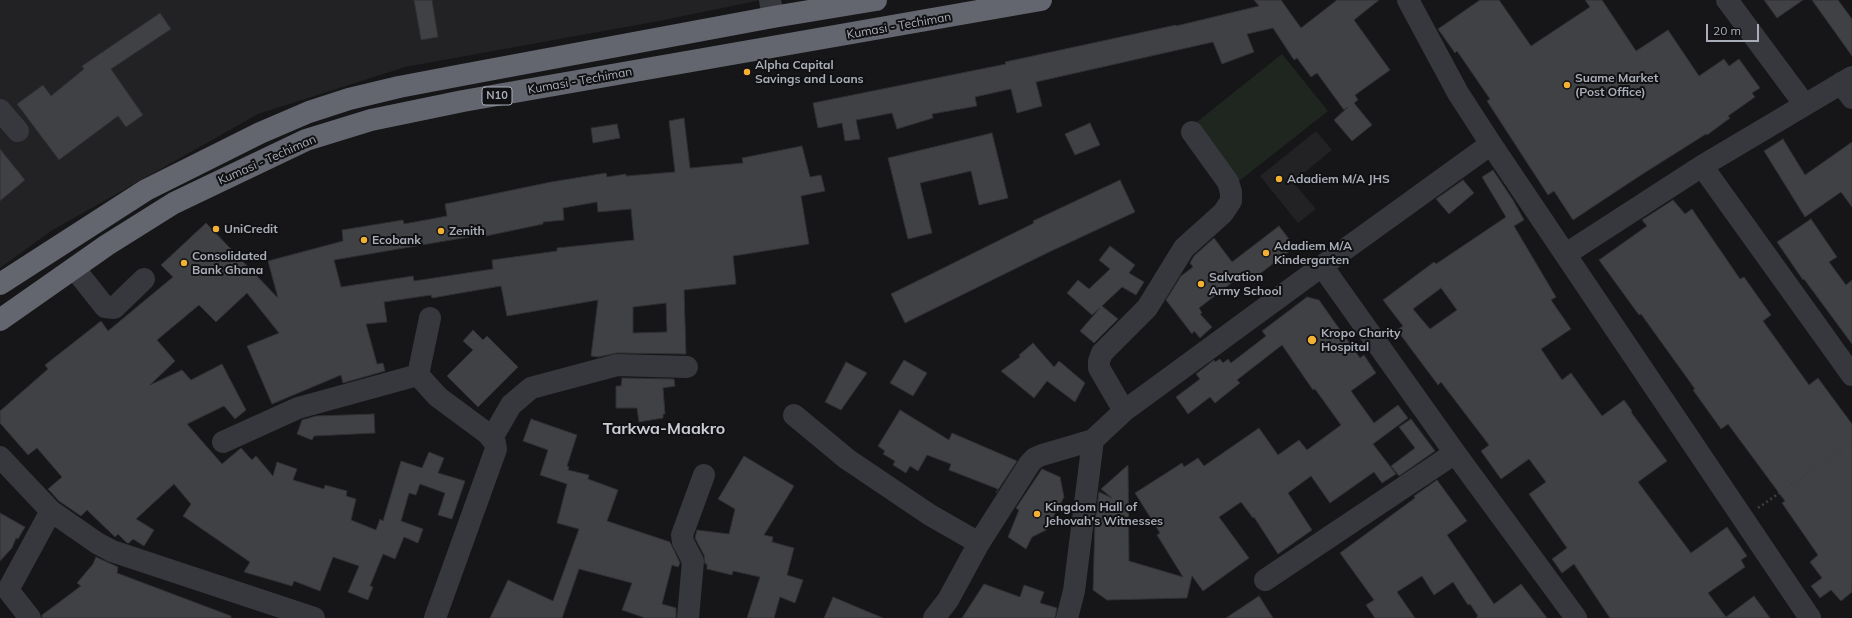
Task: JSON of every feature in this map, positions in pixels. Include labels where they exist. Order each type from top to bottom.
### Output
[{"type":"highway","name":"N10","points":[[0,284],[146,190],[260,133],[309,112],[349,99],[399,87],[771,9],[876,0]]},
{"type":"highway","name":"Kumasi - Techiman","points":[[0,320],[74,268],[174,203],[306,140],[371,120],[471,100],[1042,0]]},
{"type":"street","points":[[1408,0],[1458,93],[1491,144],[1810,618]]},
{"type":"street","points":[[1727,0],[1805,105]]},
{"type":"street","points":[[1566,254],[1702,166],[1805,105],[1848,86]]},
{"type":"street","points":[[0,110],[18,131]]},
{"type":"street","points":[[1124,411],[1099,368],[1099,361],[1102,353],[1147,308],[1184,248],[1223,213],[1231,201],[1232,192],[1228,182],[1192,132]]},
{"type":"street","points":[[934,618],[948,600],[979,542],[1030,463],[1035,458],[1093,440],[1124,411],[1491,144]]},
{"type":"street","points":[[1702,166],[1852,374]]},
{"type":"street","points":[[1322,266],[1455,453],[1576,618]]},
{"type":"street","points":[[74,268],[105,307],[114,308],[144,279]]},
{"type":"street","points":[[418,375],[430,318]]},
{"type":"street","points":[[492,438],[511,405],[531,388],[617,365],[687,367]]},
{"type":"street","points":[[418,375],[438,398],[492,438],[496,449],[435,618]]},
{"type":"street","points":[[224,442],[298,408],[418,375]]},
{"type":"street","points":[[794,415],[848,458],[930,515],[979,542]]},
{"type":"street","points":[[1067,618],[1074,591],[1093,440]]},
{"type":"street","points":[[1265,580],[1455,453]]},
{"type":"street","points":[[0,457],[52,511],[96,542],[112,550],[314,618]]},
{"type":"street","points":[[688,618],[693,561],[682,539],[682,535],[704,475]]},
{"type":"street","points":[[30,618],[4,587],[52,511]]},
{"type":"path","points":[[1743,519],[1852,442]]},
{"type":"shaded area","points":[[0,0],[761,0],[664,20],[405,67],[258,114],[51,231],[0,268]]},
{"type":"shaded area","points":[[1282,54],[1328,111],[1238,182],[1193,125]]},
{"type":"shaded area","name":"Adadiem M/A JHS","points":[[1316,131],[1332,150],[1293,182],[1316,209],[1298,223],[1260,176]]},
{"type":"building","points":[[414,0],[432,0],[438,37],[421,40]]},
{"type":"building","points":[[1254,0],[1281,0],[1301,28],[1337,0],[1379,0],[1354,20],[1390,70],[1355,95],[1358,100],[1354,103],[1372,125],[1352,141],[1334,120],[1348,107],[1344,110],[1317,73],[1311,77],[1297,58],[1294,60],[1273,28],[1247,34],[1254,52],[1222,64],[1213,42],[1036,82],[1042,106],[1017,113],[1011,89],[975,97],[977,106],[932,114],[933,118],[897,129],[892,113],[856,120],[860,139],[845,141],[842,123],[818,128],[813,103],[1006,64],[1005,62],[1176,26],[1259,6]]},
{"type":"building","name":"Suame Market (Post Office)","points":[[1480,0],[1499,0],[1531,46],[1590,7],[1585,0],[1602,0],[1636,51],[1668,30],[1699,76],[1724,59],[1729,66],[1739,59],[1760,88],[1752,93],[1755,97],[1728,116],[1730,118],[1707,135],[1706,134],[1641,175],[1573,220],[1554,191],[1548,195],[1487,101],[1490,99],[1457,51],[1455,53],[1438,29]]},
{"type":"building","points":[[1764,0],[1803,0],[1777,18]]},
{"type":"building","points":[[1812,0],[1838,0],[1852,19],[1852,56]]},
{"type":"building","points":[[160,13],[171,29],[111,69],[143,115],[126,127],[118,116],[59,160],[17,104],[43,85],[51,96],[84,69],[82,66]]},
{"type":"building","points":[[684,118],[690,168],[743,163],[742,158],[802,146],[810,177],[821,175],[825,191],[801,196],[809,244],[733,256],[736,284],[684,290],[686,354],[617,353],[598,357],[591,356],[598,300],[507,316],[501,286],[432,298],[431,295],[384,302],[387,322],[366,324],[377,364],[383,363],[385,371],[343,383],[341,375],[272,404],[247,346],[279,333],[247,293],[216,322],[199,305],[157,340],[175,361],[150,385],[182,370],[191,380],[222,364],[246,410],[235,419],[224,406],[187,424],[222,464],[241,448],[252,460],[256,456],[273,476],[277,462],[297,469],[293,480],[324,489],[325,485],[347,491],[346,496],[356,499],[351,520],[376,530],[380,519],[383,521],[401,461],[422,468],[429,452],[444,458],[438,473],[465,481],[452,519],[438,515],[445,493],[420,484],[416,495],[409,493],[401,521],[423,529],[418,543],[404,537],[395,559],[383,554],[370,586],[373,587],[368,600],[348,592],[359,566],[333,557],[320,591],[294,581],[292,586],[244,572],[250,562],[183,516],[191,504],[174,484],[136,519],[154,530],[144,546],[133,539],[127,543],[118,534],[115,537],[87,510],[81,516],[59,501],[48,489],[62,477],[37,448],[28,455],[0,423],[0,411],[48,369],[45,365],[101,321],[108,331],[173,277],[161,265],[206,223],[278,298],[268,261],[343,241],[342,230],[403,220],[404,224],[447,216],[445,204],[551,182],[606,173],[607,177],[626,174],[626,176],[675,172],[669,121]],"holes":[[[597,202],[598,212],[631,209],[634,240],[557,248],[557,251],[492,260],[493,269],[414,281],[413,276],[341,287],[334,260],[486,234],[486,236],[543,224],[543,222],[564,220],[563,208]],[[666,303],[667,332],[633,333],[633,307]]]},
{"type":"building","points":[[1090,123],[1100,145],[1075,155],[1065,134]]},
{"type":"building","points":[[617,124],[620,138],[593,143],[591,128]]},
{"type":"building","points":[[992,133],[1008,198],[979,205],[971,171],[920,183],[932,233],[908,239],[888,158]]},
{"type":"building","points":[[1783,139],[1805,175],[1852,142],[1852,207],[1841,192],[1805,217],[1764,151]]},
{"type":"building","points":[[0,149],[25,180],[0,201]]},
{"type":"building","points":[[1493,170],[1513,200],[1524,220],[1514,226],[1556,297],[1551,300],[1571,329],[1541,349],[1562,380],[1571,373],[1602,416],[1624,400],[1667,461],[1638,482],[1691,553],[1727,527],[1747,556],[1741,560],[1745,567],[1708,593],[1726,617],[1754,596],[1770,618],[1610,618],[1574,564],[1562,573],[1552,559],[1567,548],[1529,494],[1546,482],[1529,459],[1501,479],[1481,451],[1489,445],[1441,382],[1438,385],[1397,330],[1403,326],[1383,300],[1434,262],[1436,264],[1506,217],[1482,177]],"holes":[[[1441,288],[1457,310],[1430,329],[1413,309]]]},
{"type":"building","points":[[1120,180],[1135,212],[1047,253],[905,323],[891,294],[1034,223],[1033,221]]},
{"type":"building","points":[[1463,180],[1474,193],[1449,214],[1436,199]]},
{"type":"building","points":[[1673,200],[1685,214],[1692,209],[1740,279],[1744,277],[1771,315],[1763,321],[1809,385],[1818,378],[1852,424],[1852,592],[1841,601],[1831,590],[1820,598],[1811,586],[1822,578],[1810,562],[1818,555],[1782,503],[1785,501],[1728,424],[1721,429],[1693,390],[1695,389],[1641,314],[1639,315],[1599,260],[1647,226],[1642,220]]},
{"type":"building","points":[[1811,219],[1837,257],[1829,262],[1846,285],[1852,280],[1852,344],[1804,279],[1803,280],[1777,242]]},
{"type":"building","name":"Salvation Army School","points":[[1279,226],[1295,247],[1253,279],[1247,271],[1199,308],[1202,313],[1200,314],[1212,327],[1200,338],[1194,331],[1192,334],[1166,300],[1181,276],[1193,267],[1190,263],[1194,256],[1214,238],[1232,262]]},
{"type":"building","points":[[1110,246],[1135,265],[1129,273],[1144,282],[1136,295],[1122,287],[1102,306],[1118,319],[1094,343],[1080,331],[1100,308],[1092,315],[1067,293],[1078,280],[1089,289],[1110,269],[1099,260]]},
{"type":"building","points":[[1307,297],[1319,300],[1360,358],[1364,355],[1376,373],[1351,391],[1374,423],[1398,405],[1408,418],[1373,444],[1396,474],[1382,483],[1374,472],[1330,503],[1311,476],[1288,493],[1312,530],[1278,554],[1254,517],[1253,518],[1241,502],[1219,517],[1249,558],[1203,591],[1192,576],[1187,598],[1107,600],[1093,590],[1095,521],[1099,492],[1112,498],[1101,489],[1128,465],[1129,561],[1183,577],[1157,535],[1160,533],[1135,493],[1182,463],[1184,467],[1198,458],[1204,466],[1259,428],[1278,455],[1299,440],[1307,450],[1341,425],[1315,389],[1313,390],[1282,345],[1237,380],[1240,383],[1215,403],[1210,397],[1188,414],[1176,397],[1200,379],[1196,374],[1214,360],[1215,362],[1220,359],[1223,363],[1228,359],[1231,363],[1266,336],[1262,331]]},
{"type":"building","points":[[473,330],[483,340],[487,336],[518,367],[478,407],[447,376],[473,350],[463,341]]},
{"type":"building","points":[[1033,343],[1054,367],[1059,361],[1085,383],[1075,402],[1047,381],[1034,398],[1001,371],[1020,357],[1019,355]]},
{"type":"building","points":[[904,360],[927,373],[913,396],[890,383]]},
{"type":"building","points":[[846,362],[867,373],[841,410],[825,402]]},
{"type":"building","points":[[622,378],[674,379],[675,386],[663,388],[665,414],[663,414],[663,418],[639,422],[637,408],[616,408],[616,386],[621,386]]},
{"type":"building","points":[[900,410],[949,440],[952,433],[1017,461],[996,493],[998,489],[949,470],[951,464],[927,455],[918,471],[910,466],[906,473],[893,465],[895,461],[883,454],[885,451],[878,446]]},
{"type":"building","points":[[374,414],[375,433],[314,436],[312,440],[297,434],[302,420],[316,416]]},
{"type":"building","points":[[531,419],[577,435],[567,466],[569,467],[568,470],[589,475],[588,479],[618,490],[607,521],[670,542],[680,563],[678,567],[672,565],[662,604],[676,608],[676,618],[645,618],[622,610],[632,583],[579,569],[562,618],[490,618],[508,580],[553,601],[579,529],[557,523],[567,484],[540,475],[548,450],[523,441]]},
{"type":"building","points":[[1411,419],[1435,451],[1399,476],[1391,466],[1415,448],[1399,427]]},
{"type":"building","points":[[744,456],[794,486],[764,535],[773,537],[772,542],[794,548],[787,575],[803,580],[795,603],[780,597],[774,618],[747,618],[760,577],[733,571],[732,575],[707,569],[704,555],[695,538],[697,530],[729,534],[735,509],[718,499]]},
{"type":"building","name":"Kingdom Hall of Jehovah's Witnesses","points":[[1042,469],[1060,477],[1064,497],[1046,530],[1032,537],[1026,549],[1008,537],[1019,510],[1016,508]]},
{"type":"building","points":[[1437,480],[1467,521],[1447,535],[1494,604],[1521,584],[1547,618],[1476,618],[1478,616],[1470,604],[1468,605],[1453,582],[1434,595],[1422,576],[1397,592],[1415,618],[1375,618],[1366,605],[1374,600],[1340,553]]},
{"type":"building","points":[[0,513],[25,527],[18,539],[16,538],[12,548],[0,561]]},
{"type":"building","points":[[96,557],[118,567],[117,573],[231,616],[231,618],[42,618],[42,615],[81,586],[77,583],[93,564]]},
{"type":"building","points":[[984,584],[1020,597],[1024,585],[1044,592],[1040,603],[1057,608],[1055,618],[962,618]]},
{"type":"building","points":[[1259,596],[1273,618],[1226,618]]},
{"type":"building","points":[[833,597],[883,618],[824,618]]},
{"type":"place","name":"Alpha Capital Savings and Loans","points":[[747,72]]},
{"type":"place","name":"Suame Market (Post Office)","points":[[1567,85]]},
{"type":"place","name":"Adadiem M/A JHS","points":[[1279,179]]},
{"type":"place","name":"UniCredit","points":[[216,229]]},
{"type":"place","name":"Zenith","points":[[441,231]]},
{"type":"place","name":"Ecobank","points":[[364,240]]},
{"type":"place","name":"Adadiem M/A Kindergarten","points":[[1266,253]]},
{"type":"place","name":"Consolidated Bank Ghana","points":[[184,263]]},
{"type":"place","name":"Salvation Army School","points":[[1201,284]]},
{"type":"place","name":"Kropo Charity Hospital","points":[[1312,340]]},
{"type":"place","name":"Kingdom Hall of Jehovah's Witnesses","points":[[1037,514]]},
{"type":"district","name":"Tarkwa-Maakro","points":[[664,429]]}]
